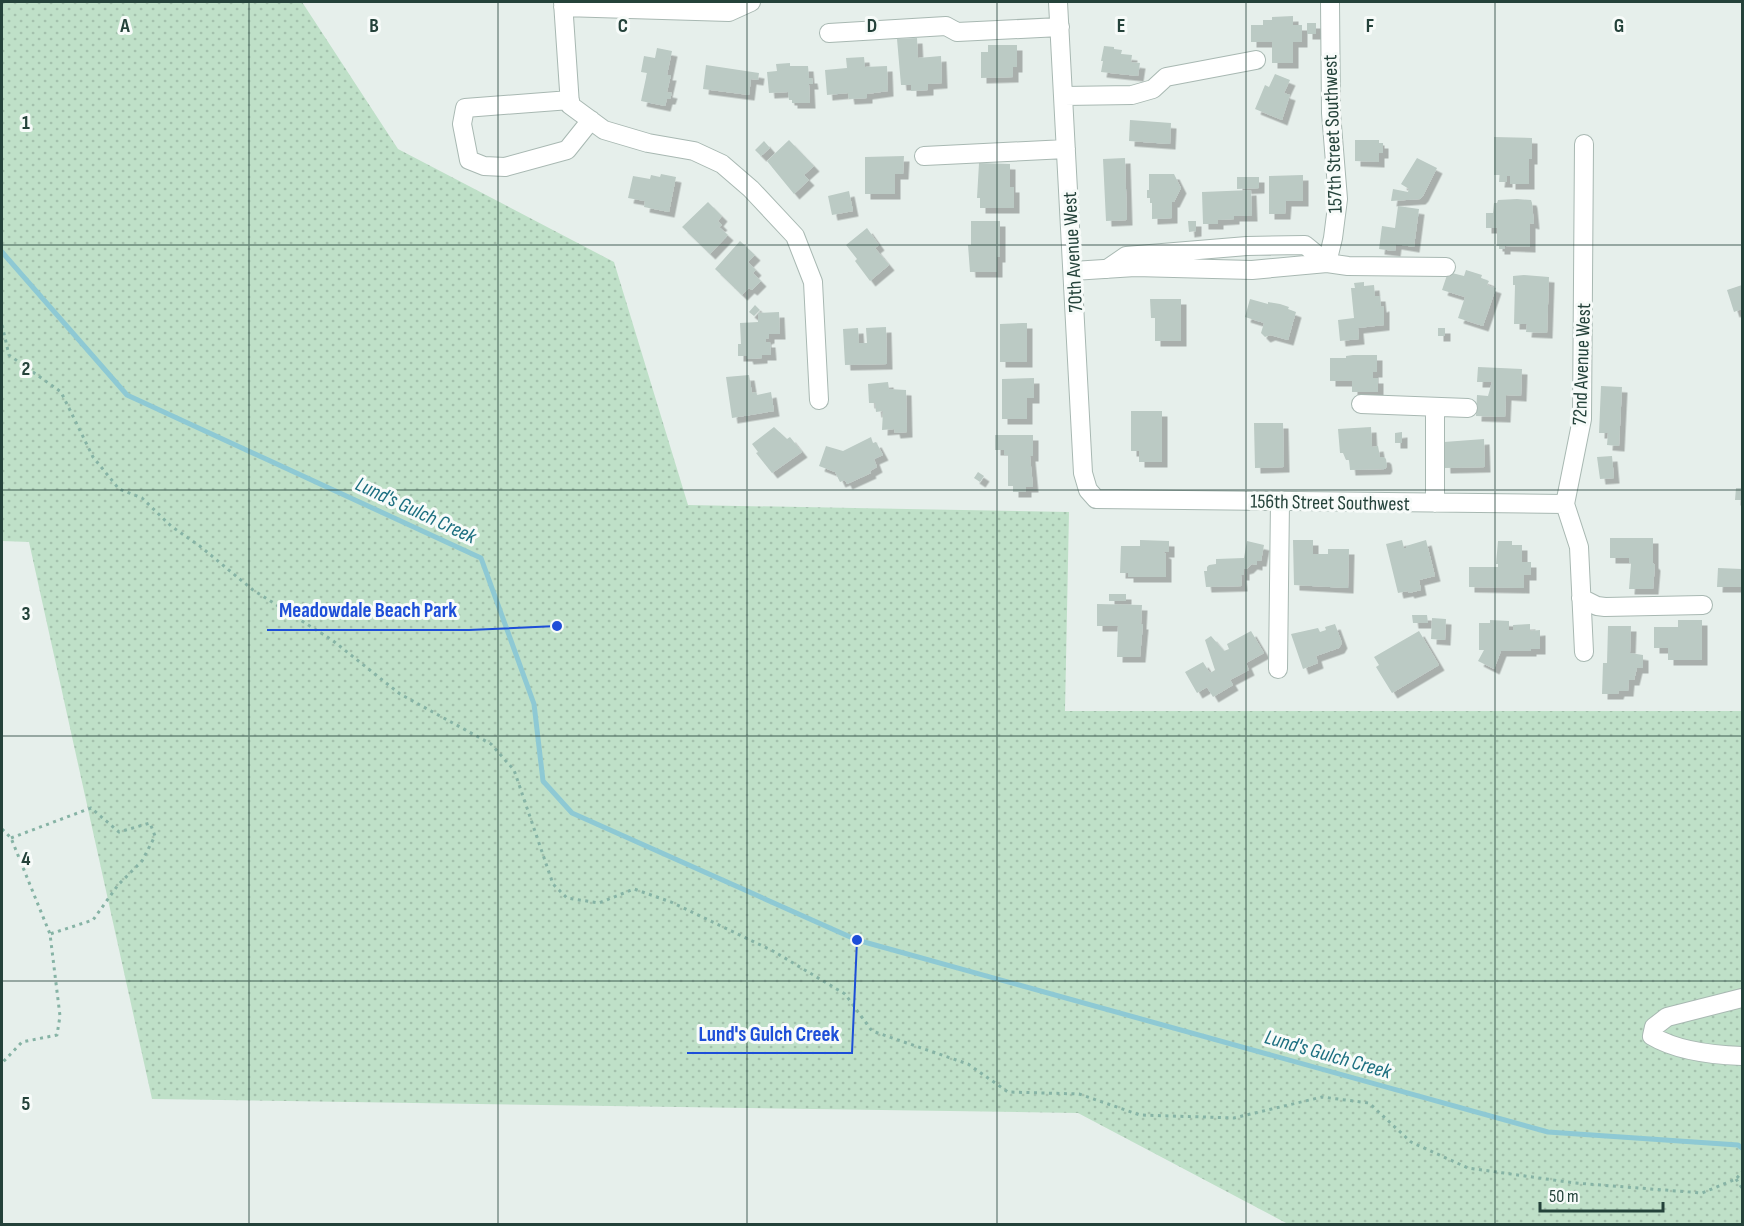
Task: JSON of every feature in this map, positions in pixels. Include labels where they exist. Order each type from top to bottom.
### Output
[{"type":"street","points":[[570,103],[563,4],[729,12],[752,2]]},
{"type":"street","name":"70th Avenue West","points":[[1059,2],[1083,473],[1088,490],[1096,499]]},
{"type":"street","name":"157th Street Southwest","points":[[1327,263],[1338,199],[1331,113],[1330,2]]},
{"type":"street","points":[[829,33],[946,26],[957,32],[1060,27]]},
{"type":"street","points":[[1064,96],[1132,95],[1153,89],[1166,77],[1256,60]]},
{"type":"street","points":[[591,120],[567,150],[505,167],[484,166],[469,160],[462,124],[465,108],[570,103],[604,130],[648,143],[694,151],[722,164],[752,189],[795,236],[813,282],[819,400]]},
{"type":"street","name":"72nd Avenue West","points":[[1584,144],[1582,419],[1565,504],[1579,547],[1584,652]]},
{"type":"street","points":[[924,156],[1066,149]]},
{"type":"street","points":[[1073,271],[1135,267],[1252,270],[1327,263],[1348,266],[1446,267]]},
{"type":"street","points":[[1361,404],[1468,408]]},
{"type":"street","points":[[1435,503],[1436,408]]},
{"type":"street","name":"156th Street Southwest","points":[[1096,499],[1565,504]]},
{"type":"street","points":[[1278,669],[1280,501]]},
{"type":"street","points":[[1581,598],[1597,606],[1703,605]]},
{"type":"street","points":[[1743,998],[1667,1017],[1654,1027],[1652,1036],[1662,1042],[1693,1050],[1721,1056],[1743,1056]]},
{"type":"path","points":[[2,325],[9,355],[61,392],[93,457],[119,489],[142,498],[171,526],[201,547],[253,590],[332,640],[400,694],[491,744],[514,770],[553,884],[567,898],[600,903],[634,889],[671,902],[773,951],[845,994],[872,1031],[969,1064],[1008,1092],[1079,1094],[1140,1114],[1234,1118],[1322,1097],[1369,1103],[1411,1142],[1468,1168],[1575,1183],[1702,1193],[1736,1179],[1743,1172]]},
{"type":"path","points":[[10,838],[91,808],[119,832],[150,823],[155,836],[142,861],[118,885],[93,920],[50,934]]},
{"type":"path","points":[[2,828],[10,838],[50,934],[60,1016],[57,1035],[22,1042],[2,1063]]},
{"type":"path","points":[[1736,1179],[1743,1188]]},
{"type":"green space","points":[[2,2],[302,2],[398,149],[614,262],[688,505],[1069,512],[1065,711],[1742,711],[1742,1224],[1288,1224],[1078,1113],[152,1099],[29,542],[2,541]]},
{"type":"building","points":[[1293,16],[1293,25],[1302,25],[1302,42],[1293,42],[1293,63],[1272,63],[1272,42],[1251,42],[1251,25],[1263,25],[1263,20],[1272,20],[1272,17]]},
{"type":"building","points":[[1307,23],[1316,23],[1316,34],[1307,34]]},
{"type":"building","points":[[917,38],[918,58],[941,56],[942,83],[928,84],[928,90],[911,91],[911,85],[901,85],[897,39]]},
{"type":"building","points":[[988,45],[1017,45],[1017,67],[1013,67],[1013,77],[981,78],[981,52],[988,52]]},
{"type":"building","points":[[1104,46],[1122,50],[1121,54],[1132,55],[1131,62],[1140,63],[1138,76],[1101,72]]},
{"type":"building","points":[[657,48],[672,51],[667,75],[671,75],[667,92],[672,93],[665,106],[641,101],[647,73],[641,72],[644,56],[655,58]]},
{"type":"building","points":[[864,57],[865,67],[887,66],[888,91],[867,94],[867,98],[849,99],[848,93],[827,95],[825,70],[847,68],[846,58]]},
{"type":"building","points":[[790,63],[790,66],[808,66],[809,78],[812,78],[813,84],[809,84],[810,103],[792,103],[788,92],[769,93],[767,72],[777,71],[776,64]]},
{"type":"building","points":[[706,65],[759,73],[758,80],[751,79],[749,95],[703,89]]},
{"type":"building","points":[[1275,74],[1290,80],[1284,93],[1290,95],[1282,120],[1255,109],[1265,85],[1269,87]]},
{"type":"building","points":[[1130,120],[1171,123],[1170,144],[1129,141]]},
{"type":"building","points":[[1494,137],[1532,138],[1529,184],[1510,184],[1510,176],[1507,176],[1507,182],[1499,182],[1500,175],[1494,175]]},
{"type":"building","points":[[789,140],[814,166],[804,175],[809,180],[794,194],[767,161]]},
{"type":"building","points":[[1355,140],[1379,140],[1379,143],[1383,143],[1383,153],[1379,153],[1379,162],[1355,161]]},
{"type":"building","points":[[764,141],[770,148],[761,156],[755,150]]},
{"type":"building","points":[[904,156],[903,174],[895,174],[895,194],[865,194],[865,157]]},
{"type":"building","points":[[1125,158],[1127,220],[1106,221],[1103,159]]},
{"type":"building","points":[[1417,158],[1437,168],[1423,196],[1420,199],[1391,201],[1393,189],[1408,192],[1409,189],[1401,184]]},
{"type":"building","points":[[979,163],[1010,164],[1010,187],[1014,187],[1014,208],[980,208],[980,198],[977,198]]},
{"type":"building","points":[[661,174],[676,177],[669,212],[644,207],[645,201],[628,198],[633,176],[650,179],[651,175],[660,177]]},
{"type":"building","points":[[1149,174],[1174,174],[1181,188],[1172,202],[1172,218],[1152,219],[1152,203],[1150,203],[1150,198],[1147,198]]},
{"type":"building","points":[[1303,175],[1303,201],[1286,201],[1285,214],[1269,214],[1269,176]]},
{"type":"building","points":[[1237,177],[1259,177],[1259,188],[1237,189]]},
{"type":"building","points":[[1251,190],[1252,216],[1234,216],[1234,219],[1218,220],[1218,224],[1203,224],[1202,192]]},
{"type":"building","points":[[849,191],[853,211],[832,215],[828,196]]},
{"type":"building","points":[[1498,200],[1531,200],[1532,203],[1534,224],[1530,223],[1530,247],[1505,246],[1505,249],[1499,249],[1497,228],[1486,228],[1486,213],[1493,213],[1494,203]]},
{"type":"building","points":[[708,202],[722,216],[718,221],[722,225],[719,227],[728,235],[710,254],[682,227]]},
{"type":"building","points":[[1398,206],[1419,209],[1414,247],[1396,244],[1395,251],[1379,249],[1382,226],[1395,228]]},
{"type":"building","points":[[971,221],[1000,221],[1000,257],[997,257],[997,272],[970,272],[968,245],[971,245]]},
{"type":"building","points":[[1188,221],[1196,221],[1196,231],[1189,232]]},
{"type":"building","points":[[867,228],[879,245],[875,248],[889,265],[870,281],[846,245]]},
{"type":"building","points":[[740,241],[755,255],[748,262],[756,270],[753,273],[761,281],[752,290],[749,288],[742,295],[715,269]]},
{"type":"building","points":[[1466,270],[1482,275],[1481,278],[1489,281],[1487,285],[1496,288],[1483,326],[1458,318],[1465,297],[1442,290],[1448,272],[1464,276]]},
{"type":"building","points":[[1513,276],[1549,277],[1547,333],[1526,332],[1527,324],[1514,324],[1515,285],[1513,285]]},
{"type":"building","points":[[1364,282],[1364,286],[1374,285],[1375,296],[1380,296],[1381,307],[1384,306],[1384,325],[1358,328],[1359,339],[1340,341],[1338,320],[1354,318],[1351,288],[1355,288],[1354,283]]},
{"type":"building","points":[[1742,285],[1742,309],[1734,312],[1727,290]]},
{"type":"building","points":[[1150,299],[1181,299],[1181,341],[1155,341],[1155,318],[1151,318]]},
{"type":"building","points":[[1250,299],[1268,304],[1268,302],[1280,304],[1296,312],[1288,340],[1270,335],[1265,337],[1261,333],[1264,323],[1245,317]]},
{"type":"building","points":[[755,305],[760,310],[754,316],[749,312]]},
{"type":"building","points":[[779,312],[780,334],[769,334],[769,338],[766,339],[766,342],[770,342],[771,355],[748,359],[747,356],[738,356],[738,344],[741,344],[740,323],[758,322],[758,313]]},
{"type":"building","points":[[1027,323],[1027,362],[1000,362],[1000,324]]},
{"type":"building","points":[[886,327],[887,364],[845,365],[843,329],[858,328],[859,343],[867,343],[866,328]]},
{"type":"building","points":[[1438,328],[1445,328],[1445,336],[1438,336]]},
{"type":"building","points":[[1377,355],[1377,372],[1373,372],[1373,378],[1378,378],[1378,392],[1352,392],[1352,381],[1330,381],[1330,358],[1346,358],[1346,356]]},
{"type":"building","points":[[1478,367],[1522,369],[1521,396],[1506,395],[1505,417],[1476,416],[1477,395],[1488,396],[1492,382],[1477,382]]},
{"type":"building","points":[[749,375],[752,393],[756,392],[757,395],[771,392],[774,411],[732,418],[726,377]]},
{"type":"building","points":[[1034,378],[1034,398],[1027,398],[1027,419],[1002,419],[1002,379]]},
{"type":"building","points":[[888,382],[889,389],[906,390],[907,432],[895,433],[894,429],[882,430],[883,411],[876,412],[875,403],[869,403],[868,384]]},
{"type":"building","points":[[1601,386],[1622,387],[1619,446],[1607,445],[1608,433],[1599,433]]},
{"type":"building","points":[[1131,411],[1162,411],[1162,462],[1139,462],[1139,451],[1131,451]]},
{"type":"building","points":[[1254,423],[1283,423],[1284,467],[1255,468]]},
{"type":"building","points":[[774,427],[787,439],[790,437],[802,452],[772,473],[756,453],[758,452],[752,444]]},
{"type":"building","points":[[1371,427],[1372,447],[1378,446],[1380,457],[1386,459],[1387,466],[1385,469],[1350,470],[1349,460],[1346,460],[1343,453],[1340,453],[1338,429]]},
{"type":"building","points":[[1402,432],[1402,443],[1395,443],[1395,433]]},
{"type":"building","points":[[995,435],[1033,435],[1033,456],[1030,456],[1033,487],[1026,487],[1026,492],[1013,492],[1013,486],[1008,486],[1008,455],[1004,455],[1004,450],[995,450]]},
{"type":"building","points":[[871,437],[883,455],[874,459],[877,467],[870,471],[871,473],[847,484],[845,480],[840,482],[835,472],[819,466],[826,446],[843,451]]},
{"type":"building","points":[[1484,439],[1485,467],[1445,468],[1444,442]]},
{"type":"building","points":[[1612,456],[1614,478],[1600,479],[1597,457]]},
{"type":"building","points":[[978,472],[984,476],[980,482],[974,478]]},
{"type":"building","points":[[1736,488],[1742,488],[1742,500],[1735,500]]},
{"type":"building","points":[[1610,538],[1653,538],[1653,563],[1655,565],[1653,589],[1629,589],[1631,564],[1629,558],[1610,558]]},
{"type":"building","points":[[1140,540],[1169,541],[1169,552],[1163,552],[1166,554],[1166,577],[1128,577],[1128,573],[1120,573],[1121,546],[1140,546]]},
{"type":"building","points":[[1293,540],[1313,540],[1313,554],[1328,554],[1328,549],[1349,549],[1348,588],[1294,585]]},
{"type":"building","points":[[1402,540],[1406,548],[1406,546],[1426,540],[1435,576],[1419,580],[1421,590],[1398,593],[1386,544]]},
{"type":"building","points":[[1247,541],[1264,545],[1261,561],[1257,561],[1257,565],[1252,564],[1244,569],[1244,575],[1241,575],[1242,586],[1206,587],[1204,571],[1207,571],[1207,567],[1216,564],[1216,559],[1244,558]]},
{"type":"building","points":[[1498,541],[1512,541],[1512,545],[1522,545],[1522,562],[1531,562],[1531,575],[1524,575],[1524,588],[1469,587],[1469,567],[1498,567],[1496,564]]},
{"type":"building","points":[[1718,568],[1742,569],[1742,587],[1717,587]]},
{"type":"building","points":[[1109,594],[1126,594],[1126,601],[1109,601]]},
{"type":"building","points":[[1097,604],[1142,605],[1140,657],[1117,657],[1118,626],[1097,626]]},
{"type":"building","points":[[1412,615],[1427,615],[1428,623],[1413,623]]},
{"type":"building","points":[[1432,618],[1446,619],[1445,640],[1431,639]]},
{"type":"building","points":[[1490,620],[1509,621],[1509,630],[1513,630],[1513,625],[1530,624],[1530,631],[1540,630],[1540,649],[1501,651],[1494,669],[1478,661],[1484,650],[1479,650],[1479,623],[1490,623]]},
{"type":"building","points":[[1678,620],[1702,620],[1702,660],[1668,660],[1668,648],[1654,648],[1654,627],[1678,627]]},
{"type":"building","points":[[1335,624],[1342,643],[1339,648],[1316,656],[1318,663],[1303,669],[1291,634],[1318,628],[1320,632],[1326,630],[1325,627]]},
{"type":"building","points":[[1608,626],[1631,626],[1630,653],[1643,655],[1643,668],[1637,668],[1634,680],[1629,680],[1628,691],[1619,691],[1618,694],[1602,694],[1603,663],[1607,663]]},
{"type":"building","points":[[1251,631],[1264,653],[1246,663],[1249,670],[1230,680],[1233,685],[1213,697],[1207,687],[1197,693],[1185,672],[1203,662],[1210,673],[1215,670],[1205,640],[1211,636],[1224,651],[1229,649],[1227,644]]},
{"type":"building","points":[[1419,631],[1439,665],[1392,693],[1376,667],[1379,665],[1374,657]]},
{"type":"waterway","name":"Lund's Gulch Creek","points":[[2,252],[127,395],[481,558],[534,704],[543,781],[572,813],[857,940],[1548,1132],[1738,1145],[1742,1148]]},
{"type":"place","name":"Meadowdale Beach Park","points":[[557,626]]},
{"type":"place","name":"Lund's Gulch Creek","points":[[857,940]]}]
